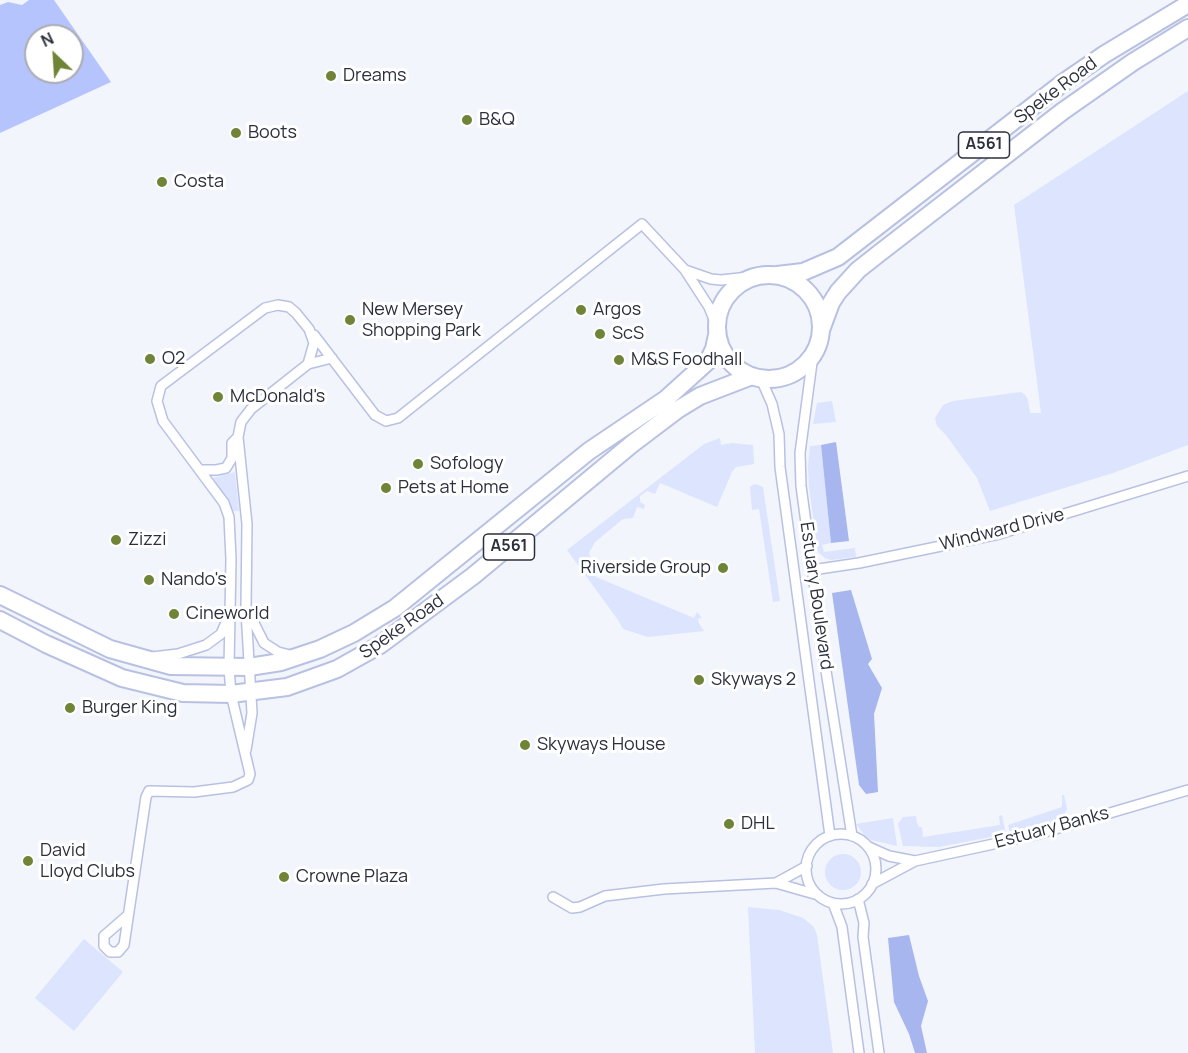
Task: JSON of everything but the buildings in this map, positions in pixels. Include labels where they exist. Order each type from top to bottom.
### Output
[{"type":"highway","name":"Speke Road","points":[[777,275],[803,272],[849,250],[1091,64],[1188,4]]},
{"type":"highway","name":"Speke Road","points":[[821,330],[831,303],[858,270],[1103,82],[1188,28]]},
{"type":"highway","points":[[1091,64],[1103,82]]},
{"type":"highway","name":"A561","points":[[717,331],[719,310],[728,294],[742,282],[758,276],[777,275],[792,280],[805,289],[814,300],[820,315],[819,343],[813,355],[803,366],[790,374],[776,379],[757,377]]},
{"type":"highway","name":"Speke Road","points":[[0,595],[110,649],[171,666],[249,667],[281,662],[320,650],[395,608],[589,451],[682,386],[708,361],[714,349],[717,331]]},
{"type":"highway","points":[[717,331],[721,348],[729,360],[739,370],[757,377]]},
{"type":"highway","name":"Speke Road","points":[[0,620],[46,644],[122,678],[183,693],[231,694],[287,687],[337,669],[380,645],[473,576],[632,444],[677,410],[700,396],[757,377]]},
{"type":"street","points":[[128,916],[146,797],[149,791],[194,792],[234,787],[248,780],[250,774],[231,694],[229,517],[224,503],[163,421],[157,401],[161,386],[265,308],[278,305],[296,313],[375,415],[386,421],[398,418],[642,224],[685,270],[705,301],[717,331]]},
{"type":"street","points":[[685,270],[721,280],[758,276]]},
{"type":"street","points":[[308,364],[314,343],[309,329]]},
{"type":"street","name":"Estuary Boulevard","points":[[813,355],[800,453],[801,486],[846,811],[852,836]]},
{"type":"street","points":[[245,752],[252,713],[252,692],[246,607],[247,524],[238,437],[241,422],[251,409],[308,364],[332,358]]},
{"type":"street","name":"Estuary Boulevard","points":[[757,377],[772,404],[779,434],[780,468],[830,836]]},
{"type":"street","points":[[201,470],[226,468],[232,458],[232,442],[238,437]]},
{"type":"street","name":"Windward Drive","points":[[813,570],[859,563],[999,534],[1188,476]]},
{"type":"street","points":[[246,607],[264,643],[278,652],[296,657]]},
{"type":"street","points":[[142,658],[177,654],[206,645],[221,634],[230,613]]},
{"type":"street","points":[[252,713],[260,697],[273,689]]},
{"type":"street","name":"Estuary Banks","points":[[872,884],[915,861],[1026,837],[1188,790]]},
{"type":"street","points":[[553,897],[572,908],[605,896],[664,889],[776,883],[818,895],[833,903],[850,902],[858,899],[872,884],[875,875],[875,864],[868,847],[852,836],[841,834],[820,841],[812,849],[807,866],[808,880],[818,895]]},
{"type":"street","name":"Estuary Banks","points":[[868,847],[889,856],[915,861]]},
{"type":"street","points":[[776,883],[807,866]]},
{"type":"street","points":[[858,899],[864,923],[863,937],[879,1053]]},
{"type":"street","points":[[833,903],[842,927],[859,1053]]},
{"type":"shaded area","points":[[29,0],[54,0],[71,24],[24,24],[24,84],[84,84],[84,43],[111,82],[0,133],[0,5],[8,2],[22,5]]},
{"type":"shaded area","points":[[1188,91],[1188,445],[1113,473],[990,511],[977,478],[937,426],[935,418],[943,405],[953,401],[1021,392],[1028,400],[1030,413],[1041,413],[1014,205]]},
{"type":"shaded area","points":[[832,401],[836,422],[813,424],[817,403]]},
{"type":"shaded area","points":[[720,438],[721,445],[732,443],[753,445],[754,464],[736,467],[717,507],[660,483],[655,494],[647,491],[640,496],[640,502],[645,505],[644,509],[637,507],[633,518],[623,519],[595,542],[589,553],[593,567],[598,571],[596,577],[694,618],[697,612],[702,618],[699,618],[698,622],[704,631],[648,637],[623,629],[567,550],[704,444]]},
{"type":"shaded area","points":[[836,442],[849,541],[831,543],[821,445]]},
{"type":"shaded area","points":[[821,445],[831,543],[822,545],[824,552],[855,548],[856,557],[831,560],[818,552],[808,466],[810,446]]},
{"type":"shaded area","points":[[235,472],[239,511],[232,511],[213,478]]},
{"type":"shaded area","points":[[755,484],[763,487],[780,601],[773,602],[759,509],[752,510],[750,487]]},
{"type":"shaded area","points":[[851,590],[872,659],[868,664],[882,688],[874,714],[878,792],[866,794],[859,785],[832,593]]},
{"type":"shaded area","points":[[1062,795],[1064,795],[1067,809],[1063,818],[1010,833],[1008,825],[1062,807]]},
{"type":"shaded area","points":[[1002,815],[1006,834],[939,847],[903,846],[898,824],[903,817],[916,816],[919,827],[922,827],[923,837],[1000,825],[999,816]]},
{"type":"shaded area","points":[[893,818],[897,846],[871,840],[856,824]]},
{"type":"shaded area","points":[[843,854],[856,859],[861,872],[856,885],[843,890],[830,885],[825,872],[830,859]]},
{"type":"shaded area","points":[[748,907],[779,910],[803,918],[814,927],[833,1053],[755,1053]]},
{"type":"shaded area","points":[[909,935],[928,1001],[921,1026],[927,1053],[915,1053],[894,1002],[888,938]]},
{"type":"shaded area","points":[[84,939],[123,972],[74,1031],[35,998]]},
{"type":"place","name":"Dreams","points":[[331,76]]},
{"type":"place","name":"B&Q","points":[[467,120]]},
{"type":"place","name":"Boots","points":[[236,133]]},
{"type":"place","name":"Costa","points":[[162,182]]},
{"type":"place","name":"Argos","points":[[581,310]]},
{"type":"place","name":"New Mersey Shopping Park","points":[[350,320]]},
{"type":"place","name":"ScS","points":[[600,334]]},
{"type":"place","name":"O2","points":[[150,359]]},
{"type":"place","name":"M&S Foodhall","points":[[619,360]]},
{"type":"place","name":"McDonald's","points":[[218,397]]},
{"type":"place","name":"Sofology","points":[[418,464]]},
{"type":"place","name":"Pets at Home","points":[[386,488]]},
{"type":"place","name":"Zizzi","points":[[116,540]]},
{"type":"place","name":"Riverside Group","points":[[723,568]]},
{"type":"place","name":"Nando's","points":[[149,580]]},
{"type":"place","name":"Cineworld","points":[[174,614]]},
{"type":"place","name":"Skyways 2","points":[[699,680]]},
{"type":"place","name":"Burger King","points":[[70,708]]},
{"type":"place","name":"Skyways House","points":[[525,745]]},
{"type":"place","name":"DHL","points":[[729,824]]},
{"type":"place","name":"David Lloyd Clubs","points":[[28,861]]},
{"type":"place","name":"Crowne Plaza","points":[[284,877]]}]
